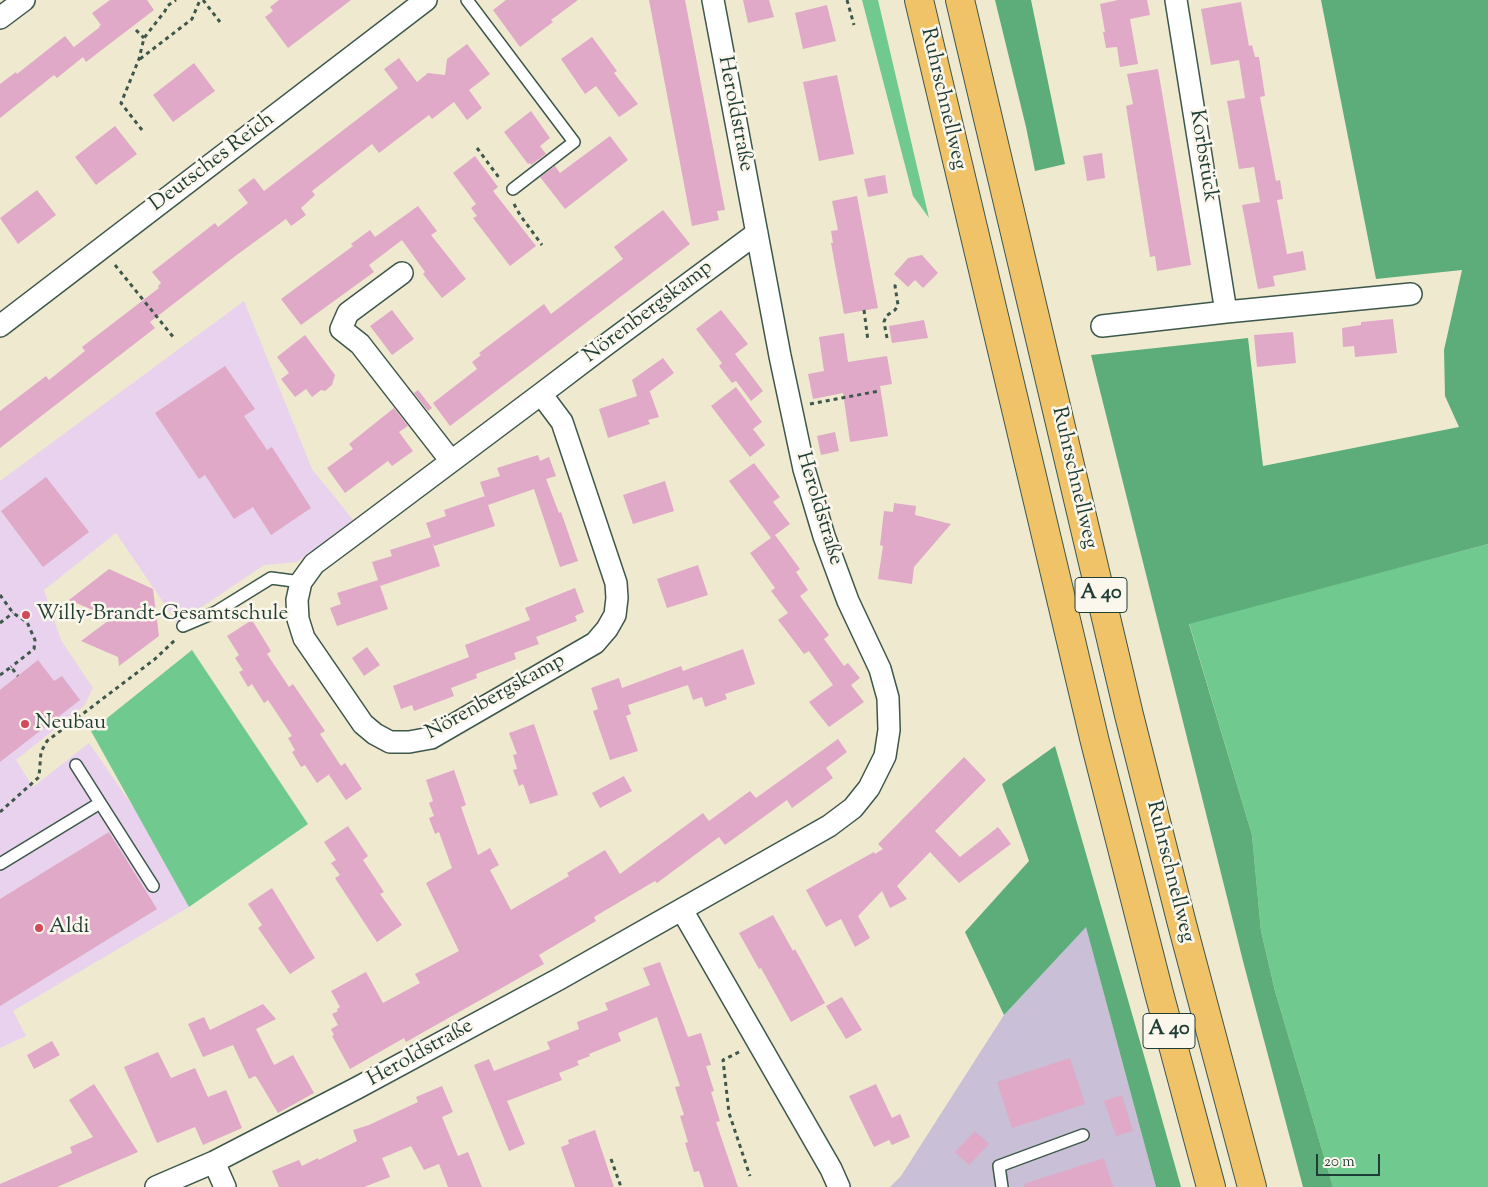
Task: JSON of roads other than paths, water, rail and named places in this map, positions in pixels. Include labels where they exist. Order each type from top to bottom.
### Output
[{"type":"highway","name":"Ruhrschnellweg","points":[[919,0],[1094,742],[1211,1187]]},
{"type":"highway","name":"Ruhrschnellweg","points":[[960,0],[1129,715],[1252,1187]]},
{"type":"street","points":[[0,18],[24,0]]},
{"type":"street","name":"Deutsches Reich","points":[[0,326],[426,0]]},
{"type":"street","name":"Heroldstraße","points":[[156,1187],[214,1162],[358,1088],[559,979],[829,826],[853,808],[869,788],[884,756],[889,730],[888,698],[880,668],[848,601],[821,527],[804,469],[790,407],[713,0]]},
{"type":"street","name":"Korbstück","points":[[1176,0],[1226,312]]},
{"type":"street","name":"Nörenbergskamp","points":[[541,394],[562,422],[616,582],[615,615],[596,643],[431,738],[409,742],[390,742],[375,734],[363,724],[304,638],[298,619],[296,600],[301,582],[314,564],[451,461],[757,233]]},
{"type":"street","points":[[402,273],[348,313],[341,330],[360,344],[451,461]]},
{"type":"street","points":[[1102,326],[1411,294]]},
{"type":"street","points":[[682,910],[831,1169],[839,1187]]},
{"type":"street","points":[[214,1162],[225,1187]]},
{"type":"lane","points":[[467,0],[574,142],[513,189]]},
{"type":"lane","points":[[184,626],[216,612],[270,578],[301,582]]},
{"type":"lane","points":[[76,765],[153,886]]},
{"type":"lane","points":[[0,864],[100,803]]},
{"type":"lane","points":[[1002,1187],[999,1166],[1083,1136]]},
{"type":"place","name":"Willy-Brandt-Gesamtschule","points":[[26,615]]},
{"type":"place","name":"Neubau","points":[[25,724]]},
{"type":"place","name":"Aldi","points":[[39,928]]}]
